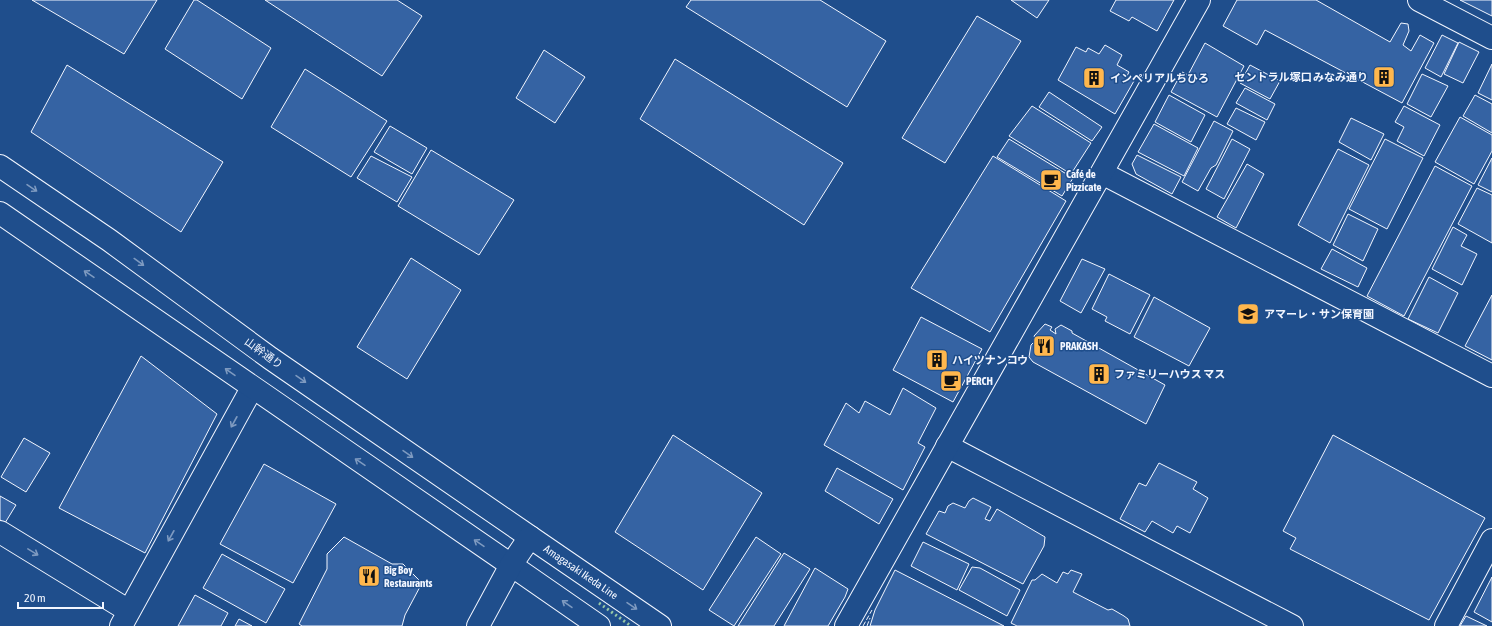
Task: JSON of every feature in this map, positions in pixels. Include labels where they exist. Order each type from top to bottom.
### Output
[{"type":"street","points":[[846,626],[1199,0]]},
{"type":"street","points":[[1419,0],[1492,38]]},
{"type":"street","name":"山幹通り","points":[[0,166],[109,240],[270,358],[530,537]]},
{"type":"street","points":[[1102,173],[1492,376]]},
{"type":"street","points":[[0,212],[252,388],[599,626]]},
{"type":"street","points":[[0,532],[125,618],[252,388]]},
{"type":"street","points":[[947,446],[1292,626]]},
{"type":"street","points":[[478,626],[511,565],[530,537]]},
{"type":"street","name":"Amagasaki Ikeda Line","points":[[530,537],[660,626]]},
{"type":"street","points":[[1446,626],[1492,540]]},
{"type":"building","points":[[32,0],[157,0],[124,54]]},
{"type":"building","points":[[194,0],[197,0],[271,48],[242,99],[165,49]]},
{"type":"building","points":[[265,0],[397,0],[422,16],[382,76]]},
{"type":"building","points":[[691,0],[820,0],[886,41],[847,107],[686,7]]},
{"type":"building","points":[[1011,0],[1049,0],[1037,18]]},
{"type":"building","points":[[1116,0],[1174,0],[1157,31],[1132,17],[1129,21],[1110,11]]},
{"type":"building","name":"セントラル塚口 みなみ通り","points":[[1237,0],[1316,0],[1390,42],[1401,23],[1408,24],[1409,31],[1403,45],[1411,51],[1420,35],[1434,43],[1402,103],[1265,30],[1257,45],[1223,26]]},
{"type":"building","points":[[1460,0],[1492,0],[1492,16]]},
{"type":"building","points":[[977,16],[1021,41],[945,163],[902,138]]},
{"type":"building","points":[[1442,35],[1458,43],[1441,77],[1425,68]]},
{"type":"building","points":[[1459,42],[1479,52],[1463,83],[1444,74]]},
{"type":"building","points":[[1205,43],[1244,66],[1217,117],[1171,92],[1182,72],[1188,75]]},
{"type":"building","name":"インペリアルちひろ","points":[[1105,45],[1122,55],[1117,65],[1129,72],[1127,76],[1134,81],[1115,114],[1058,80],[1076,47],[1086,52],[1088,48],[1099,54]]},
{"type":"building","points":[[544,50],[585,77],[555,123],[516,98]]},
{"type":"building","points":[[675,59],[843,163],[804,225],[640,119]]},
{"type":"building","points":[[1492,64],[1492,100],[1478,93]]},
{"type":"building","points":[[67,65],[223,162],[181,232],[31,132]]},
{"type":"building","points":[[1250,65],[1280,81],[1270,99],[1240,83]]},
{"type":"building","points":[[305,69],[387,121],[351,177],[271,127]]},
{"type":"building","points":[[1422,74],[1448,86],[1431,117],[1407,104]]},
{"type":"building","points":[[1245,88],[1275,104],[1267,120],[1236,103]]},
{"type":"building","points":[[1049,92],[1102,127],[1092,141],[1039,107]]},
{"type":"building","points":[[1169,95],[1205,115],[1191,142],[1155,122]]},
{"type":"building","points":[[1475,95],[1492,104],[1492,133],[1463,116]]},
{"type":"building","points":[[1032,106],[1091,143],[1071,174],[1009,136]]},
{"type":"building","points":[[1404,106],[1440,125],[1424,156],[1397,141],[1404,127],[1395,122]]},
{"type":"building","points":[[1236,108],[1265,122],[1256,140],[1227,124]]},
{"type":"building","points":[[1460,117],[1492,135],[1492,151],[1474,184],[1435,162]]},
{"type":"building","points":[[1351,118],[1384,134],[1371,160],[1339,142]]},
{"type":"building","points":[[1214,121],[1233,131],[1216,165],[1211,168],[1198,191],[1182,182]]},
{"type":"building","points":[[1154,124],[1198,148],[1184,176],[1138,152]]},
{"type":"building","points":[[390,126],[427,148],[412,174],[374,152]]},
{"type":"building","points":[[1009,139],[1073,178],[1062,196],[997,157]]},
{"type":"building","points":[[1232,139],[1250,149],[1224,199],[1206,189]]},
{"type":"building","points":[[1385,139],[1423,158],[1387,229],[1349,209]]},
{"type":"building","points":[[1338,149],[1369,165],[1330,243],[1298,225]]},
{"type":"building","points":[[431,150],[514,200],[479,255],[398,206]]},
{"type":"building","points":[[1137,155],[1181,177],[1172,194],[1136,174],[1132,164]]},
{"type":"building","points":[[371,156],[412,177],[397,202],[357,178]]},
{"type":"building","points":[[993,156],[1066,201],[990,332],[911,288]]},
{"type":"building","points":[[1492,158],[1492,192],[1478,185]]},
{"type":"building","points":[[1247,164],[1264,174],[1236,228],[1217,217]]},
{"type":"building","points":[[1435,166],[1472,186],[1404,316],[1367,296]]},
{"type":"building","points":[[1477,188],[1492,195],[1492,243],[1458,224]]},
{"type":"building","points":[[1348,214],[1378,229],[1363,261],[1333,245]]},
{"type":"building","points":[[1453,227],[1467,235],[1461,246],[1477,254],[1462,285],[1432,269]]},
{"type":"building","points":[[1332,249],[1367,268],[1358,287],[1321,269]]},
{"type":"building","points":[[411,258],[461,290],[407,379],[357,347]]},
{"type":"building","points":[[1082,259],[1105,269],[1081,313],[1060,301]]},
{"type":"building","points":[[1109,274],[1150,295],[1130,334],[1105,321],[1107,317],[1092,309]]},
{"type":"building","points":[[1429,277],[1458,293],[1438,333],[1408,319]]},
{"type":"building","points":[[1492,295],[1492,360],[1465,346]]},
{"type":"building","points":[[1154,297],[1210,328],[1189,366],[1134,337]]},
{"type":"building","name":"ハイツナンコウ","points":[[921,317],[982,349],[953,402],[893,370]]},
{"type":"building","name":"ファミリーハウス マス","points":[[1045,324],[1052,327],[1050,330],[1056,334],[1055,329],[1061,325],[1072,331],[1072,333],[1165,385],[1146,424],[1033,362],[1029,357],[1031,345],[1036,340],[1034,336]]},
{"type":"building","points":[[141,356],[217,414],[145,553],[59,508]]},
{"type":"building","points":[[903,388],[936,408],[918,443],[925,447],[903,490],[824,445],[846,403],[859,413],[865,401],[890,415]]},
{"type":"building","points":[[673,435],[762,493],[703,590],[615,532]]},
{"type":"building","points":[[1333,435],[1485,518],[1429,620],[1290,549],[1296,538],[1283,531]]},
{"type":"building","points":[[24,438],[50,453],[26,492],[1,477]]},
{"type":"building","points":[[1159,463],[1197,482],[1193,489],[1208,498],[1190,533],[1177,526],[1173,533],[1152,521],[1145,532],[1120,519],[1139,483],[1146,486]]},
{"type":"building","points":[[264,464],[336,504],[293,583],[220,544]]},
{"type":"building","points":[[837,468],[893,499],[879,524],[825,491]]},
{"type":"building","points":[[0,496],[16,505],[5,523],[0,520]]},
{"type":"building","points":[[973,498],[991,507],[985,519],[990,521],[997,509],[1045,537],[1044,546],[1023,584],[926,534],[939,511],[945,513],[948,506],[953,503],[965,508],[969,501]]},
{"type":"building","name":"Big Boy Restaurants","points":[[344,537],[392,564],[403,564],[422,583],[405,615],[402,626],[302,626],[299,624],[327,569],[327,554]]},
{"type":"building","points":[[756,537],[781,554],[734,626],[709,610]]},
{"type":"building","points":[[923,542],[969,564],[957,590],[911,566]]},
{"type":"building","points":[[784,553],[810,569],[774,626],[738,626]]},
{"type":"building","points":[[222,554],[285,589],[266,623],[203,588]]},
{"type":"building","points":[[972,567],[980,568],[1020,590],[1007,616],[959,590]]},
{"type":"building","points":[[815,568],[848,589],[845,597],[828,626],[784,626]]},
{"type":"building","points":[[895,570],[1004,626],[870,626],[875,610]]},
{"type":"building","points":[[1071,570],[1082,574],[1073,592],[1108,610],[1112,609],[1124,616],[1128,619],[1130,626],[1017,626],[1011,623],[1032,580],[1035,580],[1042,574],[1057,583],[1063,572],[1068,574]]},
{"type":"building","points":[[1492,577],[1492,622],[1474,612]]},
{"type":"building","points":[[195,595],[228,613],[221,626],[178,626]]},
{"type":"building","points":[[1466,616],[1487,626],[1460,626]]},
{"type":"building","points":[[239,619],[252,626],[235,626]]},
{"type":"hedge","points":[[599,603],[631,626]]},
{"type":"fence","points":[[863,626],[872,610]]},
{"type":"fence","points":[[867,626],[870,618]]},
{"type":"place","name":"セントラル塚口 みなみ通り","points":[[1384,77]]},
{"type":"place","name":"インペリアルちひろ","points":[[1094,78]]},
{"type":"place","name":"Café de Pizzicate","points":[[1051,180]]},
{"type":"place","name":"アマーレ・サン保育園","points":[[1248,314]]},
{"type":"place","name":"PRAKASH","points":[[1044,346]]},
{"type":"place","name":"ハイツナンコウ","points":[[937,360]]},
{"type":"place","name":"ファミリーハウス マス","points":[[1099,374]]},
{"type":"place","name":"PERCH","points":[[951,381]]},
{"type":"place","name":"Big Boy Restaurants","points":[[369,576]]}]
